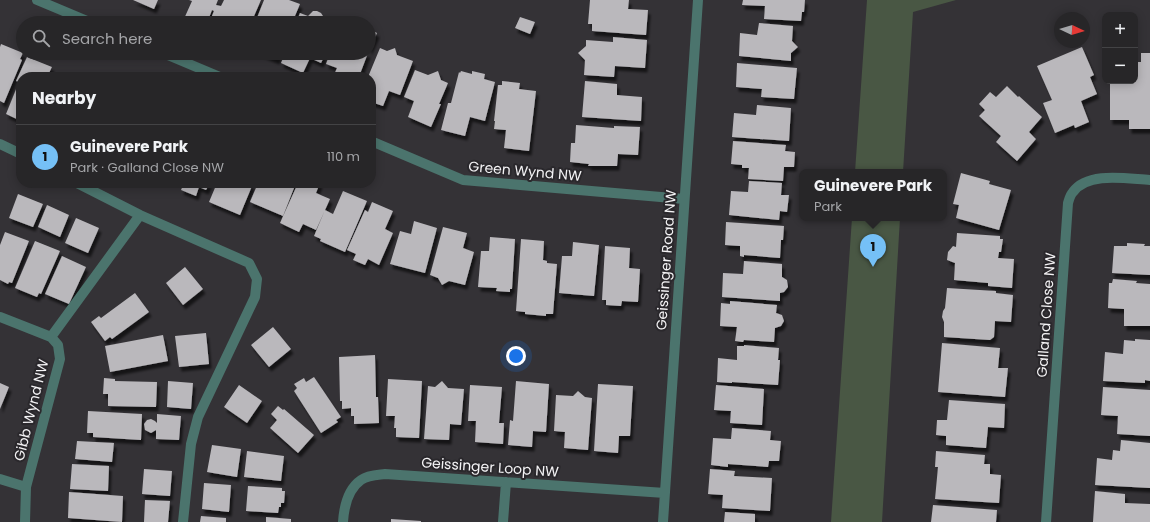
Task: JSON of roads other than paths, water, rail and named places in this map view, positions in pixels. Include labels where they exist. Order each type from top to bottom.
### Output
[{"type":"street","points":[[37,0],[75,16]]},
{"type":"street","name":"Geissinger Road NW","points":[[663,522],[698,0]]},
{"type":"street","points":[[180,60],[208,72]]},
{"type":"street","name":"Green Wynd NW","points":[[376,143],[463,180],[684,199]]},
{"type":"street","points":[[0,144],[16,152]]},
{"type":"street","name":"Galland Close NW","points":[[1046,522],[1068,203],[1072,192],[1080,185],[1098,178],[1150,180]]},
{"type":"street","points":[[87,188],[140,215],[250,263],[257,279],[255,297],[198,417],[191,444],[183,522]]},
{"type":"street","points":[[0,317],[51,337],[140,215]]},
{"type":"street","name":"Gibb Wynd NW","points":[[25,522],[26,487],[60,359],[58,345],[51,337]]},
{"type":"street","name":"Geissinger Loop NW","points":[[343,522],[344,511],[348,498],[355,485],[362,479],[372,475],[385,474],[665,493]]},
{"type":"street","points":[[0,479],[26,487]]},
{"type":"street","points":[[503,522],[506,482]]},
{"type":"place","name":"Guinevere Park","points":[[873,267]]}]
